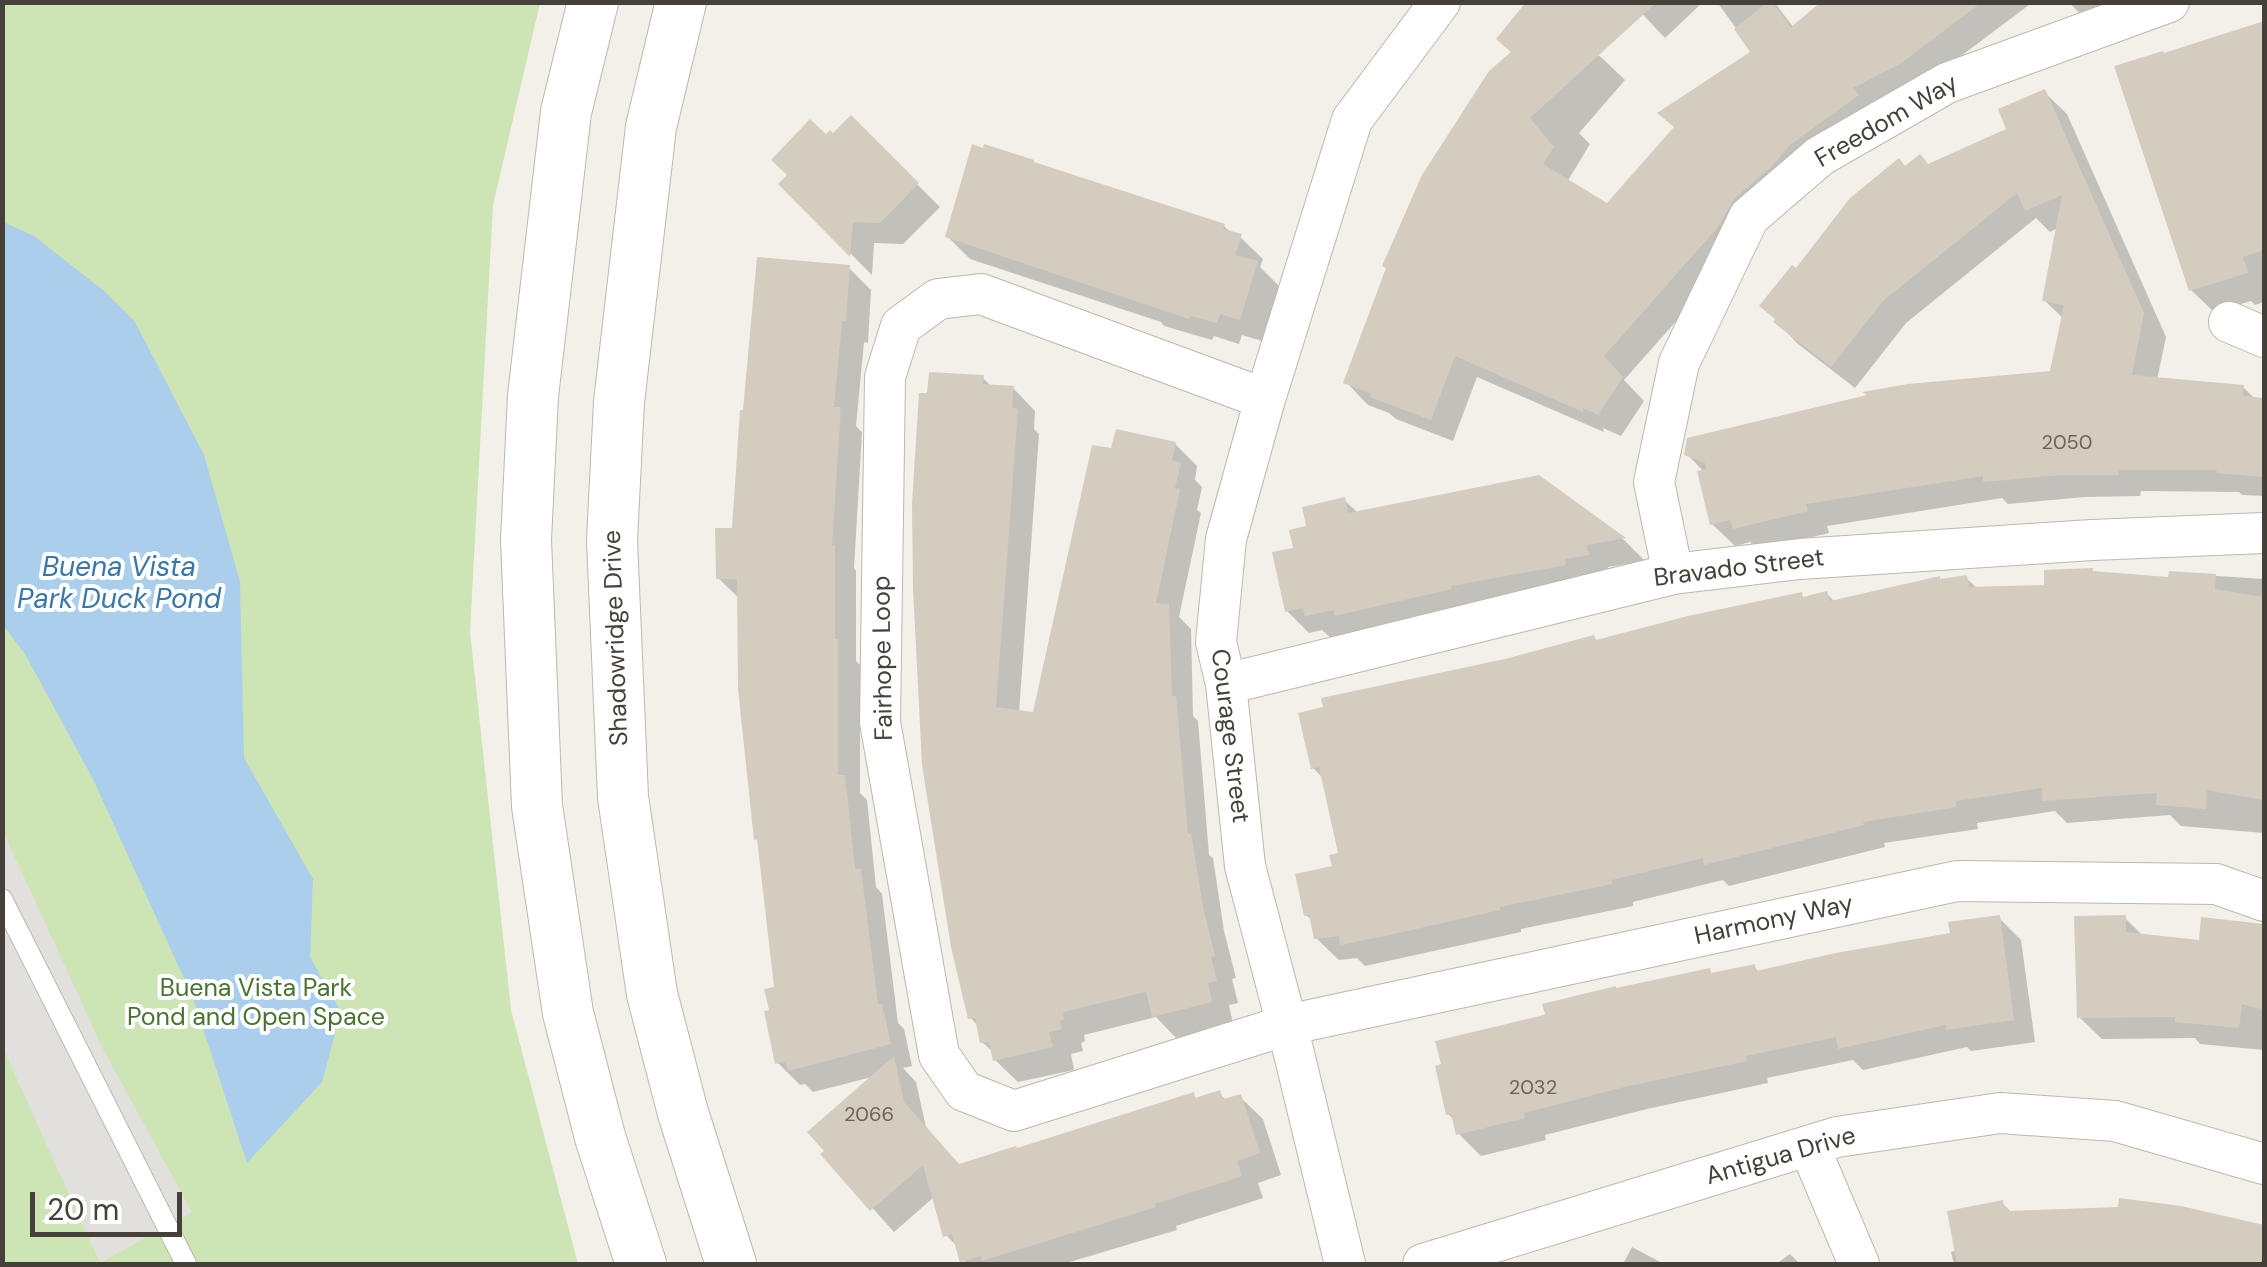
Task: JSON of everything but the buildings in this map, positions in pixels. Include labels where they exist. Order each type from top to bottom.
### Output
[{"type":"street","points":[[593,2],[566,112],[533,396],[526,540],[537,806],[568,1013],[600,1137],[641,1264]]},
{"type":"street","name":"Shadowridge Drive","points":[[680,2],[651,127],[619,402],[612,540],[623,797],[652,994],[683,1114],[731,1264]]},
{"type":"street","name":"Courage Street","points":[[1345,1264],[1244,866],[1226,684],[1216,642],[1226,538],[1352,120],[1440,2]]},
{"type":"street","name":"Freedom Way","points":[[1673,574],[1654,482],[1675,380],[1679,362],[1749,216],[1820,156],[1947,84],[2168,2]]},
{"type":"street","name":"Fairhope Loop","points":[[1265,399],[980,294],[938,298],[901,326],[885,376],[880,722],[939,1055],[964,1091],[1014,1111],[1287,1025]]},
{"type":"street","name":"Bravado Street","points":[[1226,684],[1673,574],[1839,556],[2264,533]]},
{"type":"street","name":"Harmony Way","points":[[1287,1025],[1957,880],[2216,884],[2264,900]]},
{"type":"street","name":"Antigua Drive","points":[[1423,1264],[1838,1138],[2000,1113],[2116,1122],[2264,1164]]},
{"type":"street","points":[[1809,1146],[1859,1264]]},
{"type":"lane","points":[[2,899],[186,1264]]},
{"type":"green space","name":"Buena Vista Park Pond and Open Space","points":[[2,3],[540,3],[493,205],[470,632],[511,1010],[578,1264],[3,1264]]},
{"type":"shaded area","points":[[2,829],[103,1049],[192,1212],[100,1263],[3,1048]]},
{"type":"water","name":"Buena Vista Park Duck Pond","points":[[3,222],[34,236],[104,291],[135,322],[204,455],[240,582],[244,758],[313,879],[310,957],[341,1012],[322,1082],[247,1163],[193,998],[93,779],[25,654],[3,625]]}]
